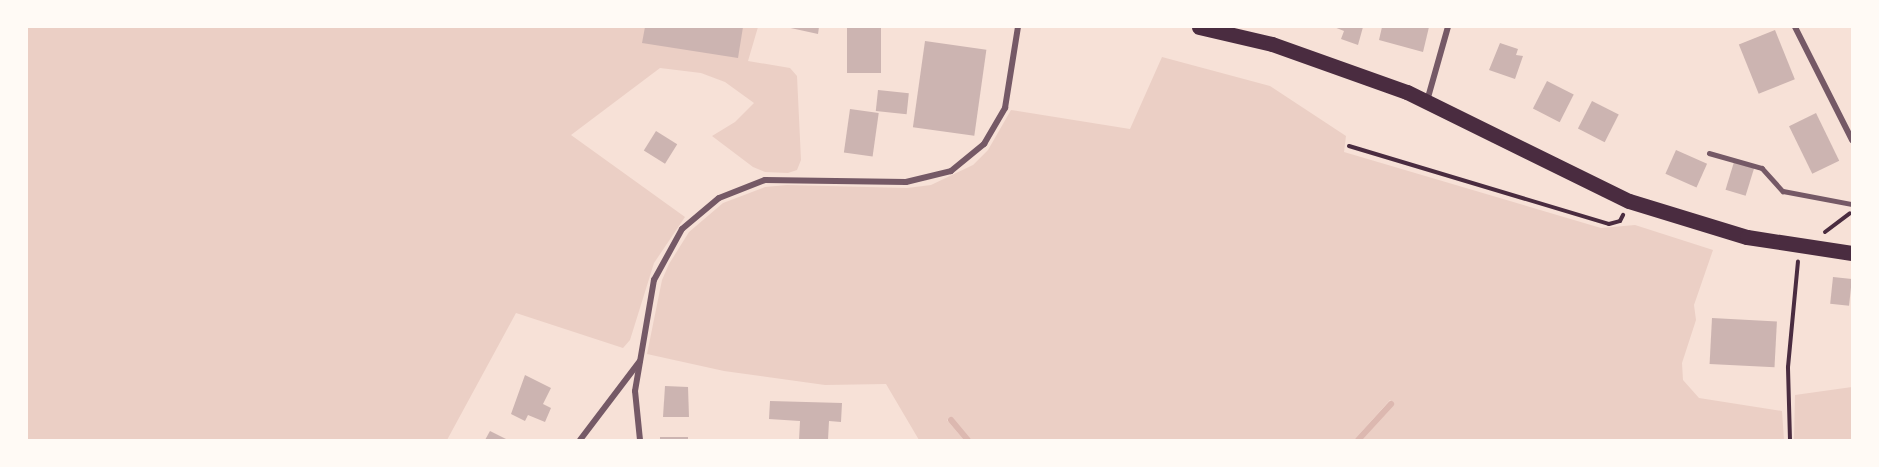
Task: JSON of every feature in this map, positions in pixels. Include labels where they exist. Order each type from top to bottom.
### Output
[{"type":"main road","points":[[1199,27],[1272,44],[1427,102],[1629,201],[1747,237],[1852,254]]},
{"type":"street","points":[[640,440],[635,391],[654,280],[682,229],[701,210],[765,180],[906,182],[951,171],[984,144],[1005,108],[1018,27]]},
{"type":"street","points":[[1427,102],[1448,27]]},
{"type":"street","points":[[1795,27],[1852,140]]},
{"type":"street","points":[[580,440],[640,361]]},
{"type":"lane","points":[[1709,153],[1762,168],[1783,191],[1852,204]]},
{"type":"path","points":[[1349,146],[1609,224],[1620,221],[1629,201]]},
{"type":"path","points":[[1790,440],[1788,367],[1800,247]]},
{"type":"shaded area","points":[[27,27],[758,27],[748,61],[790,68],[797,76],[801,160],[797,170],[788,173],[765,172],[753,167],[712,136],[735,122],[754,103],[725,82],[701,73],[660,68],[571,135],[685,217],[654,263],[630,340],[623,348],[516,313],[447,440],[27,440]]},
{"type":"shaded area","points":[[1162,57],[1270,86],[1346,136],[1344,152],[1601,228],[1635,225],[1713,250],[1694,305],[1696,320],[1682,363],[1683,380],[1699,398],[1782,411],[1784,440],[1361,440],[1394,404],[1390,400],[1354,440],[971,440],[951,417],[947,420],[964,440],[919,440],[886,384],[825,385],[724,371],[647,354],[662,280],[669,264],[689,232],[723,203],[765,187],[787,185],[907,188],[931,185],[973,165],[988,150],[1011,110],[1130,129]]},
{"type":"shaded area","points":[[1852,387],[1852,440],[1794,440],[1795,395]]},
{"type":"building","points":[[645,27],[743,27],[738,58],[642,43]]},
{"type":"building","points":[[786,27],[819,27],[818,34]]},
{"type":"building","points":[[847,27],[881,27],[881,73],[847,73]]},
{"type":"building","points":[[1334,27],[1363,27],[1358,45],[1341,39],[1344,31]]},
{"type":"building","points":[[1382,27],[1429,27],[1423,52],[1379,40]]},
{"type":"building","points":[[1775,30],[1795,79],[1759,94],[1739,45]]},
{"type":"building","points":[[925,41],[986,50],[974,136],[913,127]]},
{"type":"building","points":[[1500,43],[1518,49],[1516,55],[1523,56],[1515,79],[1489,70]]},
{"type":"building","points":[[1547,81],[1574,95],[1560,122],[1533,109]]},
{"type":"building","points":[[878,90],[909,93],[907,114],[876,111]]},
{"type":"building","points":[[1592,101],[1619,115],[1605,142],[1578,129]]},
{"type":"building","points":[[850,109],[879,113],[873,157],[844,153]]},
{"type":"building","points":[[1816,113],[1839,161],[1812,174],[1789,126]]},
{"type":"building","points":[[656,131],[677,144],[665,164],[644,151]]},
{"type":"building","points":[[1676,150],[1707,164],[1696,188],[1665,174]]},
{"type":"building","points":[[1734,162],[1754,168],[1746,196],[1726,190]]},
{"type":"building","points":[[1833,277],[1852,279],[1849,306],[1830,304]]},
{"type":"building","points":[[1712,318],[1777,321],[1775,367],[1710,364]]},
{"type":"building","points":[[525,375],[551,388],[543,404],[551,408],[545,422],[528,415],[525,421],[511,414]]},
{"type":"building","points":[[665,386],[688,387],[689,417],[663,417]]},
{"type":"building","points":[[770,401],[842,403],[841,422],[829,421],[828,440],[799,440],[800,421],[769,419]]},
{"type":"building","points":[[490,431],[508,440],[485,440]]},
{"type":"building","points":[[660,437],[688,437],[688,440],[660,440]]},
{"type":"waterway","points":[[1358,440],[1391,404]]},
{"type":"waterway","points":[[951,420],[968,440]]}]
